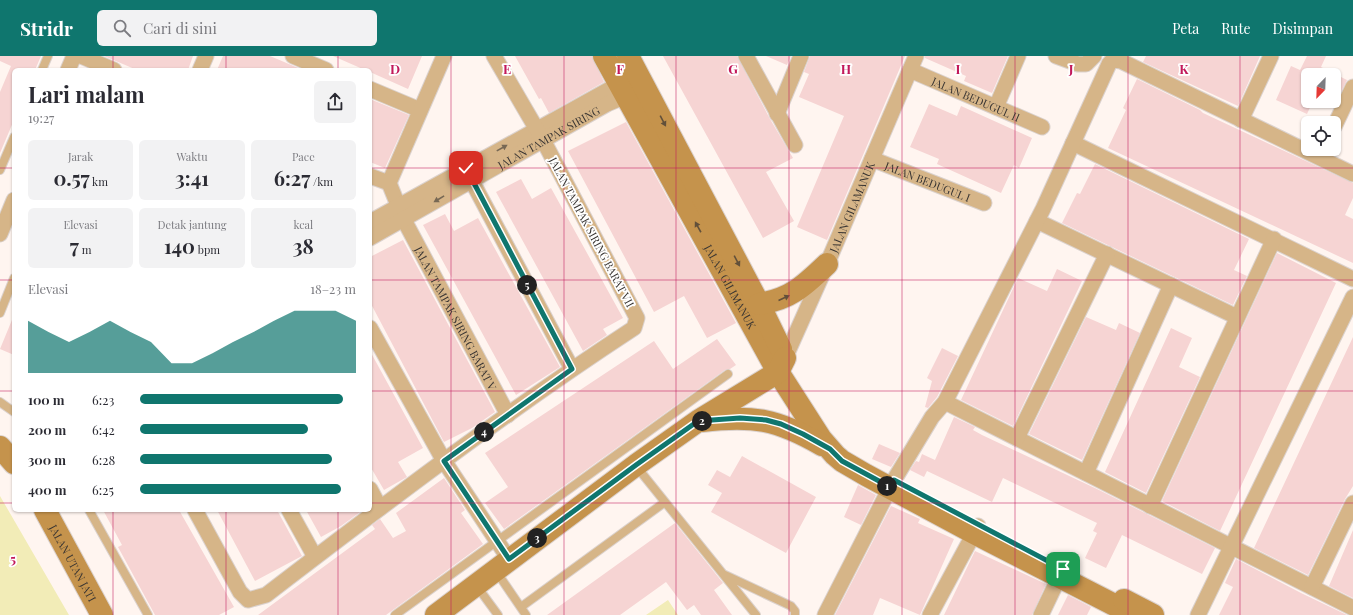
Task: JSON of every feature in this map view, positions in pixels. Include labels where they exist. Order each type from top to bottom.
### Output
[{"type":"street","points":[[69,68],[74,56]]},
{"type":"street","points":[[81,56],[104,65]]},
{"type":"street","points":[[201,68],[206,56]]},
{"type":"street","points":[[293,56],[321,68]]},
{"type":"street","points":[[372,177],[388,184],[444,56]]},
{"type":"street","name":"JALAN TAMPAK SIRING BARAT VII","points":[[494,56],[540,135],[638,318],[637,324],[634,328],[572,369]]},
{"type":"street","name":"JALAN GILIMANUK","points":[[604,56],[631,79],[759,304],[781,365],[837,440],[852,456],[857,465]]},
{"type":"street","points":[[746,56],[795,145]]},
{"type":"street","points":[[778,114],[801,56]]},
{"type":"street","name":"JALAN GILAMANUK","points":[[781,365],[828,264],[916,56]]},
{"type":"street","points":[[996,107],[1018,56]]},
{"type":"street","points":[[1056,56],[1078,64],[1086,64],[1094,56]]},
{"type":"street","points":[[1241,120],[1271,56]]},
{"type":"street","points":[[825,615],[892,484],[932,417],[945,402],[1037,220],[1109,64],[1115,58],[1241,120],[1301,145]]},
{"type":"street","name":"JALAN BEDUGUL II","points":[[910,70],[1042,127]]},
{"type":"street","name":"JALAN TAMPAK SIRING","points":[[372,221],[398,206],[468,174],[540,135],[607,104],[631,79]]},
{"type":"street","name":"JALAN GILIMANUK","points":[[631,79],[781,365],[809,423],[830,449],[842,461],[857,465],[976,529],[1140,613]]},
{"type":"street","points":[[1339,116],[1353,87]]},
{"type":"street","points":[[372,90],[420,110]]},
{"type":"street","points":[[1073,143],[1274,239],[1353,279]]},
{"type":"street","points":[[1325,156],[1353,174]]},
{"type":"street","name":"JALAN BEDUGUL I","points":[[872,159],[984,203]]},
{"type":"street","points":[[196,512],[240,592],[248,600],[266,595],[380,508],[572,369],[468,174]]},
{"type":"street","name":"JALAN TAMPAK SIRING","points":[[372,237],[404,220],[468,174]]},
{"type":"street","name":"JALAN TAMPAK SIRING BARAT V","points":[[388,184],[404,220],[508,415]]},
{"type":"street","points":[[0,234],[12,205]]},
{"type":"street","points":[[1037,220],[1237,317]]},
{"type":"street","points":[[1150,506],[1274,239]]},
{"type":"street","points":[[1017,438],[1107,254]]},
{"type":"street","points":[[759,304],[776,301],[790,295],[807,284],[828,264]]},
{"type":"street","points":[[1086,473],[1171,285]]},
{"type":"street","points":[[1198,615],[1353,297]]},
{"type":"street","points":[[372,332],[444,461],[498,541],[502,565]]},
{"type":"street","points":[[436,615],[636,465],[781,365]]},
{"type":"street","points":[[945,402],[1353,608]]},
{"type":"street","points":[[698,421],[740,418],[766,420],[791,429],[830,449]]},
{"type":"street","points":[[0,447],[12,461]]},
{"type":"street","points":[[372,493],[380,508]]},
{"type":"street","points":[[1312,587],[1351,511]]},
{"type":"street","name":"JALAN UTAN JATI","points":[[46,512],[102,615]]},
{"type":"street","points":[[290,512],[315,558]]},
{"type":"street","points":[[930,615],[976,529]]},
{"type":"street","points":[[1041,615],[1061,573]]},
{"type":"lane","points":[[43,68],[48,56]]},
{"type":"lane","points":[[0,170],[12,142]]},
{"type":"lane","points":[[0,313],[12,283]]},
{"type":"lane","points":[[395,615],[728,374]]},
{"type":"lane","points":[[0,402],[12,411]]},
{"type":"lane","points":[[636,465],[721,574],[756,615]]},
{"type":"lane","points":[[520,607],[665,502]]},
{"type":"lane","points":[[90,512],[148,615]]},
{"type":"lane","points":[[502,565],[520,607],[526,615]]},
{"type":"lane","points":[[721,574],[791,606],[795,611],[795,615]]},
{"type":"lane","points":[[475,585],[494,614]]},
{"type":"shaded area","points":[[0,496],[69,615],[0,615]]},
{"type":"shaded area","points":[[668,600],[678,615],[646,615]]},
{"type":"building","points":[[0,56],[41,56],[36,68],[12,68],[12,125],[0,153],[0,92],[11,66],[0,61]]},
{"type":"building","points":[[104,56],[193,56],[189,68],[132,68]]},
{"type":"building","points":[[223,56],[270,56],[298,68],[218,68]]},
{"type":"building","points":[[333,56],[422,56],[408,89],[372,73],[372,68],[360,68]]},
{"type":"building","points":[[515,56],[592,56],[604,82],[549,113],[541,98],[539,99]]},
{"type":"building","points":[[663,56],[737,56],[770,119],[793,158],[766,172],[794,221],[763,238]]},
{"type":"building","points":[[766,56],[791,56],[787,65]]},
{"type":"building","points":[[810,56],[905,56],[827,240],[797,227],[844,116],[799,97],[809,74],[804,72]]},
{"type":"building","points":[[925,56],[1008,56],[992,93],[964,81],[966,76],[925,58]]},
{"type":"building","points":[[1146,56],[1260,56],[1238,106],[1143,62]]},
{"type":"building","points":[[1307,56],[1326,56],[1321,67],[1323,68],[1301,68]]},
{"type":"building","points":[[1291,66],[1300,70],[1301,68],[1301,108],[1310,108],[1307,114],[1276,100]]},
{"type":"building","points":[[1341,77],[1347,80],[1341,92]]},
{"type":"building","points":[[1137,79],[1200,110],[1203,113],[1353,183],[1353,198],[1345,215],[1353,219],[1353,263],[1108,148],[1126,110],[1123,108]]},
{"type":"building","points":[[372,100],[409,115],[385,168],[372,163]]},
{"type":"building","points":[[929,104],[957,116],[961,106],[1032,138],[1019,168],[1014,165],[1001,193],[937,164],[939,159],[910,147]]},
{"type":"building","points":[[626,122],[736,323],[707,338],[684,296],[654,312],[568,151]]},
{"type":"building","points":[[1095,164],[1249,239],[1234,270],[1247,276],[1233,305],[1062,223],[1077,193],[1080,194]]},
{"type":"building","points":[[521,179],[532,199],[551,188],[623,318],[603,329],[607,335],[583,351],[496,192]]},
{"type":"building","points":[[445,214],[454,231],[478,218],[560,367],[516,395],[423,225]]},
{"type":"building","points":[[403,240],[495,412],[472,428],[444,442],[372,306],[372,256]]},
{"type":"building","points":[[1277,253],[1336,283],[1220,531],[1162,501]]},
{"type":"building","points":[[1057,269],[1082,281],[1013,426],[961,400],[1018,278],[1047,291]]},
{"type":"building","points":[[1086,317],[1116,330],[1119,323],[1140,333],[1082,460],[1029,434]]},
{"type":"building","points":[[12,320],[12,354],[0,349]]},
{"type":"building","points":[[1171,328],[1192,338],[1179,367],[1200,377],[1146,493],[1105,472]]},
{"type":"building","points":[[1353,337],[1353,486],[1345,499],[1308,575],[1254,548]]},
{"type":"building","points":[[717,339],[736,365],[725,370],[504,529],[485,503],[508,487],[485,453],[654,341],[673,369]]},
{"type":"building","points":[[942,348],[958,356],[937,397],[928,408],[925,407],[932,381],[927,378]]},
{"type":"building","points":[[372,355],[423,448],[398,462],[407,477],[384,490],[372,469]]},
{"type":"building","points":[[954,417],[975,427],[973,430],[982,435],[1097,489],[1215,548],[1202,574],[1122,535],[1106,568],[1085,558],[1097,533],[1093,531],[1097,523],[1003,478],[992,502],[927,471],[924,477],[910,470],[916,461],[919,462],[922,454],[935,460]]},
{"type":"building","points":[[879,444],[900,453],[891,467],[872,459]]},
{"type":"building","points":[[742,456],[816,497],[786,553],[711,512],[722,493],[708,485],[717,470],[730,477]]},
{"type":"building","points":[[444,478],[465,510],[461,513],[483,544],[386,615],[258,615],[375,529],[372,525],[380,519],[393,538],[406,531],[396,513]]},
{"type":"building","points":[[858,485],[876,495],[861,525],[844,517]]},
{"type":"building","points":[[891,506],[920,519],[918,523],[954,539],[920,615],[880,598],[873,615],[835,615]]},
{"type":"building","points":[[104,512],[180,512],[234,607],[219,615],[155,615],[118,547],[122,545]]},
{"type":"building","points":[[218,512],[278,512],[302,556],[255,581]]},
{"type":"building","points":[[307,512],[360,512],[341,526],[321,537]]},
{"type":"building","points":[[675,523],[723,583],[714,590],[732,615],[701,615],[694,605],[687,610],[666,582],[620,615],[547,615]]},
{"type":"building","points":[[1353,530],[1353,598],[1329,586]]},
{"type":"building","points":[[975,551],[1046,584],[1032,615],[944,615]]},
{"type":"building","points":[[1236,559],[1347,615],[1219,615],[1233,587],[1225,583]]},
{"type":"building","points":[[1068,595],[1091,607],[1087,615],[1058,615]]},
{"type":"route","points":[[466,168],[471,181],[572,369],[444,461],[475,505],[509,559],[698,421],[752,418],[781,424],[803,434],[830,449],[842,461],[866,475],[890,487],[894,480],[978,526],[1063,569]]}]
